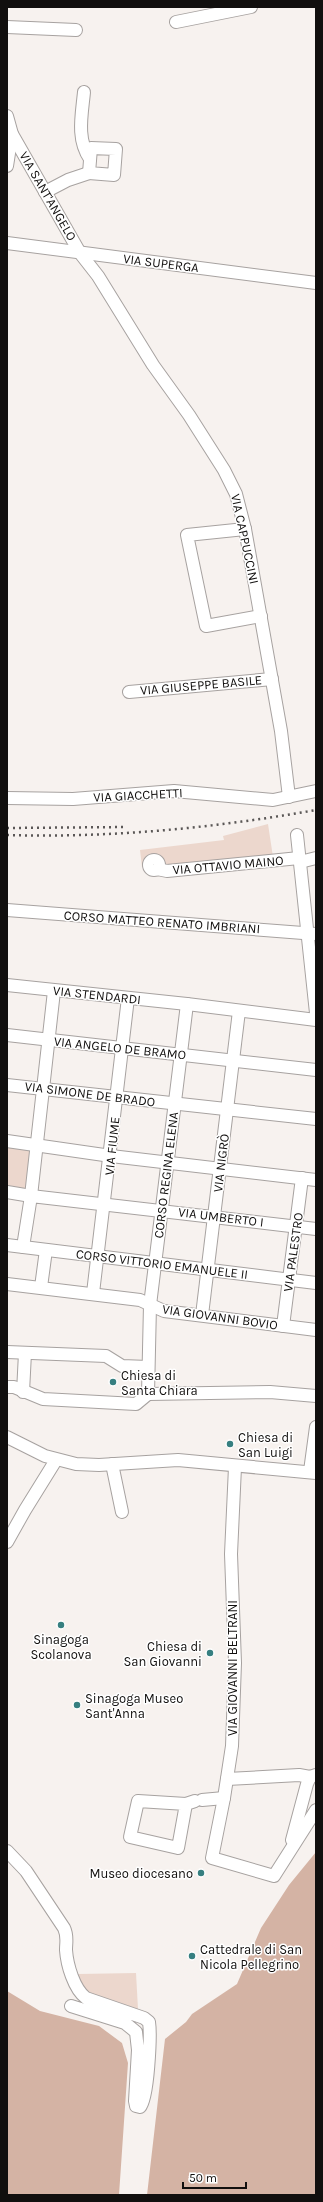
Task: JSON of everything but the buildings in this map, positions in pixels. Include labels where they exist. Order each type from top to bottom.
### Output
[{"type":"street","points":[[176,22],[251,7]]},
{"type":"street","points":[[7,27],[76,30]]},
{"type":"street","points":[[84,92],[81,135],[85,152],[90,159]]},
{"type":"street","name":"VIA SANT'ANGELO","points":[[7,116],[12,134],[80,253]]},
{"type":"street","points":[[7,166],[12,134]]},
{"type":"street","points":[[45,192],[68,180],[89,173],[114,175],[116,150],[91,148],[89,173]]},
{"type":"street","name":"VIA SUPERGA","points":[[7,243],[316,283]]},
{"type":"street","name":"VIA CAPPUCCINI","points":[[80,253],[98,276],[152,365],[190,415],[224,470],[236,494],[245,529],[282,731],[289,797]]},
{"type":"street","points":[[245,529],[186,535],[206,626],[260,616]]},
{"type":"street","name":"VIA GIUSEPPE BASILE","points":[[129,692],[272,679]]},
{"type":"street","name":"VIA GIACCHETTI","points":[[7,798],[74,798],[174,791],[273,800],[316,791]]},
{"type":"street","points":[[297,836],[311,934],[316,1014]]},
{"type":"street","name":"VIA OTTAVIO MAINO","points":[[157,869],[167,871],[316,858]]},
{"type":"street","name":"CORSO MATTEO RENATO IMBRIANI","points":[[7,910],[311,934]]},
{"type":"street","name":"VIA STENDARDI","points":[[7,985],[187,1004],[316,1020]]},
{"type":"street","points":[[23,1247],[54,991]]},
{"type":"street","name":"VIA FIUME","points":[[93,1293],[111,1156],[128,998]]},
{"type":"street","name":"CORSO REGINA ELENA","points":[[148,1394],[150,1305],[187,1004]]},
{"type":"street","name":"VIA NIGRÒ","points":[[202,1315],[239,1011]]},
{"type":"street","name":"VIA ANGELO DE BRAMO","points":[[7,1035],[316,1070]]},
{"type":"street","name":"VIA SIMONE DE BRADO","points":[[7,1085],[316,1119]]},
{"type":"street","points":[[7,1141],[111,1156],[316,1180]]},
{"type":"street","name":"VIA PALESTRO","points":[[283,1326],[302,1178]]},
{"type":"street","name":"VIA UMBERTO I","points":[[7,1192],[105,1205],[214,1216],[316,1229]]},
{"type":"street","name":"CORSO VITTORIO EMANUELE II","points":[[7,1245],[316,1283]]},
{"type":"street","points":[[41,1287],[46,1250]]},
{"type":"street","name":"VIA GIOVANNI BOVIO","points":[[7,1284],[93,1293],[140,1300],[164,1311],[316,1330]]},
{"type":"street","points":[[7,1352],[106,1356],[122,1366],[148,1367]]},
{"type":"street","points":[[23,1392],[25,1352]]},
{"type":"street","points":[[7,1388],[14,1387],[23,1392],[43,1398],[136,1404],[148,1394],[270,1392],[316,1396]]},
{"type":"street","points":[[7,1437],[56,1460],[76,1464],[99,1465],[178,1460],[235,1467],[313,1472],[316,1427]]},
{"type":"street","points":[[7,1542],[17,1522],[56,1460]]},
{"type":"street","points":[[112,1464],[122,1512]]},
{"type":"street","name":"VIA GIOVANNI BELTRANI","points":[[235,1467],[230,1545],[234,1665],[232,1746],[224,1798],[212,1858],[274,1876],[289,1851]]},
{"type":"street","points":[[227,1779],[313,1776]]},
{"type":"street","points":[[289,1851],[306,1784],[313,1776]]},
{"type":"street","points":[[194,1802],[178,1848],[130,1837],[138,1801],[194,1802],[224,1798]]},
{"type":"street","points":[[289,1851],[316,1810]]},
{"type":"street","points":[[7,1851],[26,1870],[67,1934],[66,1953],[72,1975],[82,1995],[144,2018],[149,2022],[146,2091],[143,2104],[140,2107],[136,2106],[135,2101],[138,2050],[136,2032],[125,2023],[71,2006]]},
{"type":"shaded area","points":[[268,824],[273,857],[166,867],[159,857],[153,855],[146,859],[145,866],[142,867],[140,850],[224,840],[223,836]]},
{"type":"shaded area","points":[[7,1143],[34,1146],[28,1193],[7,1190]]},
{"type":"shaded area","points":[[316,1852],[316,2195],[147,2195],[165,2039],[186,2022],[192,2014],[237,1984],[261,1928],[289,1885]]},
{"type":"shaded area","points":[[136,1973],[138,2009],[84,1991],[78,1974]]},
{"type":"shaded area","points":[[7,1991],[40,2011],[99,2026],[122,2043],[128,2063],[119,2195],[7,2195]]},
{"type":"railway","points":[[7,835],[85,835],[201,827],[316,810]]},
{"type":"railway","points":[[7,828],[127,827]]},
{"type":"place","name":"Chiesa di Santa Chiara","points":[[113,1382]]},
{"type":"place","name":"Chiesa di San Luigi","points":[[230,1444]]},
{"type":"place","name":"Sinagoga Scolanova","points":[[61,1625]]},
{"type":"place","name":"Chiesa di San Giovanni","points":[[210,1653]]},
{"type":"place","name":"Sinagoga Museo Sant'Anna","points":[[77,1705]]},
{"type":"place","name":"Museo diocesano","points":[[201,1873]]},
{"type":"place","name":"Cattedrale di San Nicola Pellegrino","points":[[192,1956]]}]
